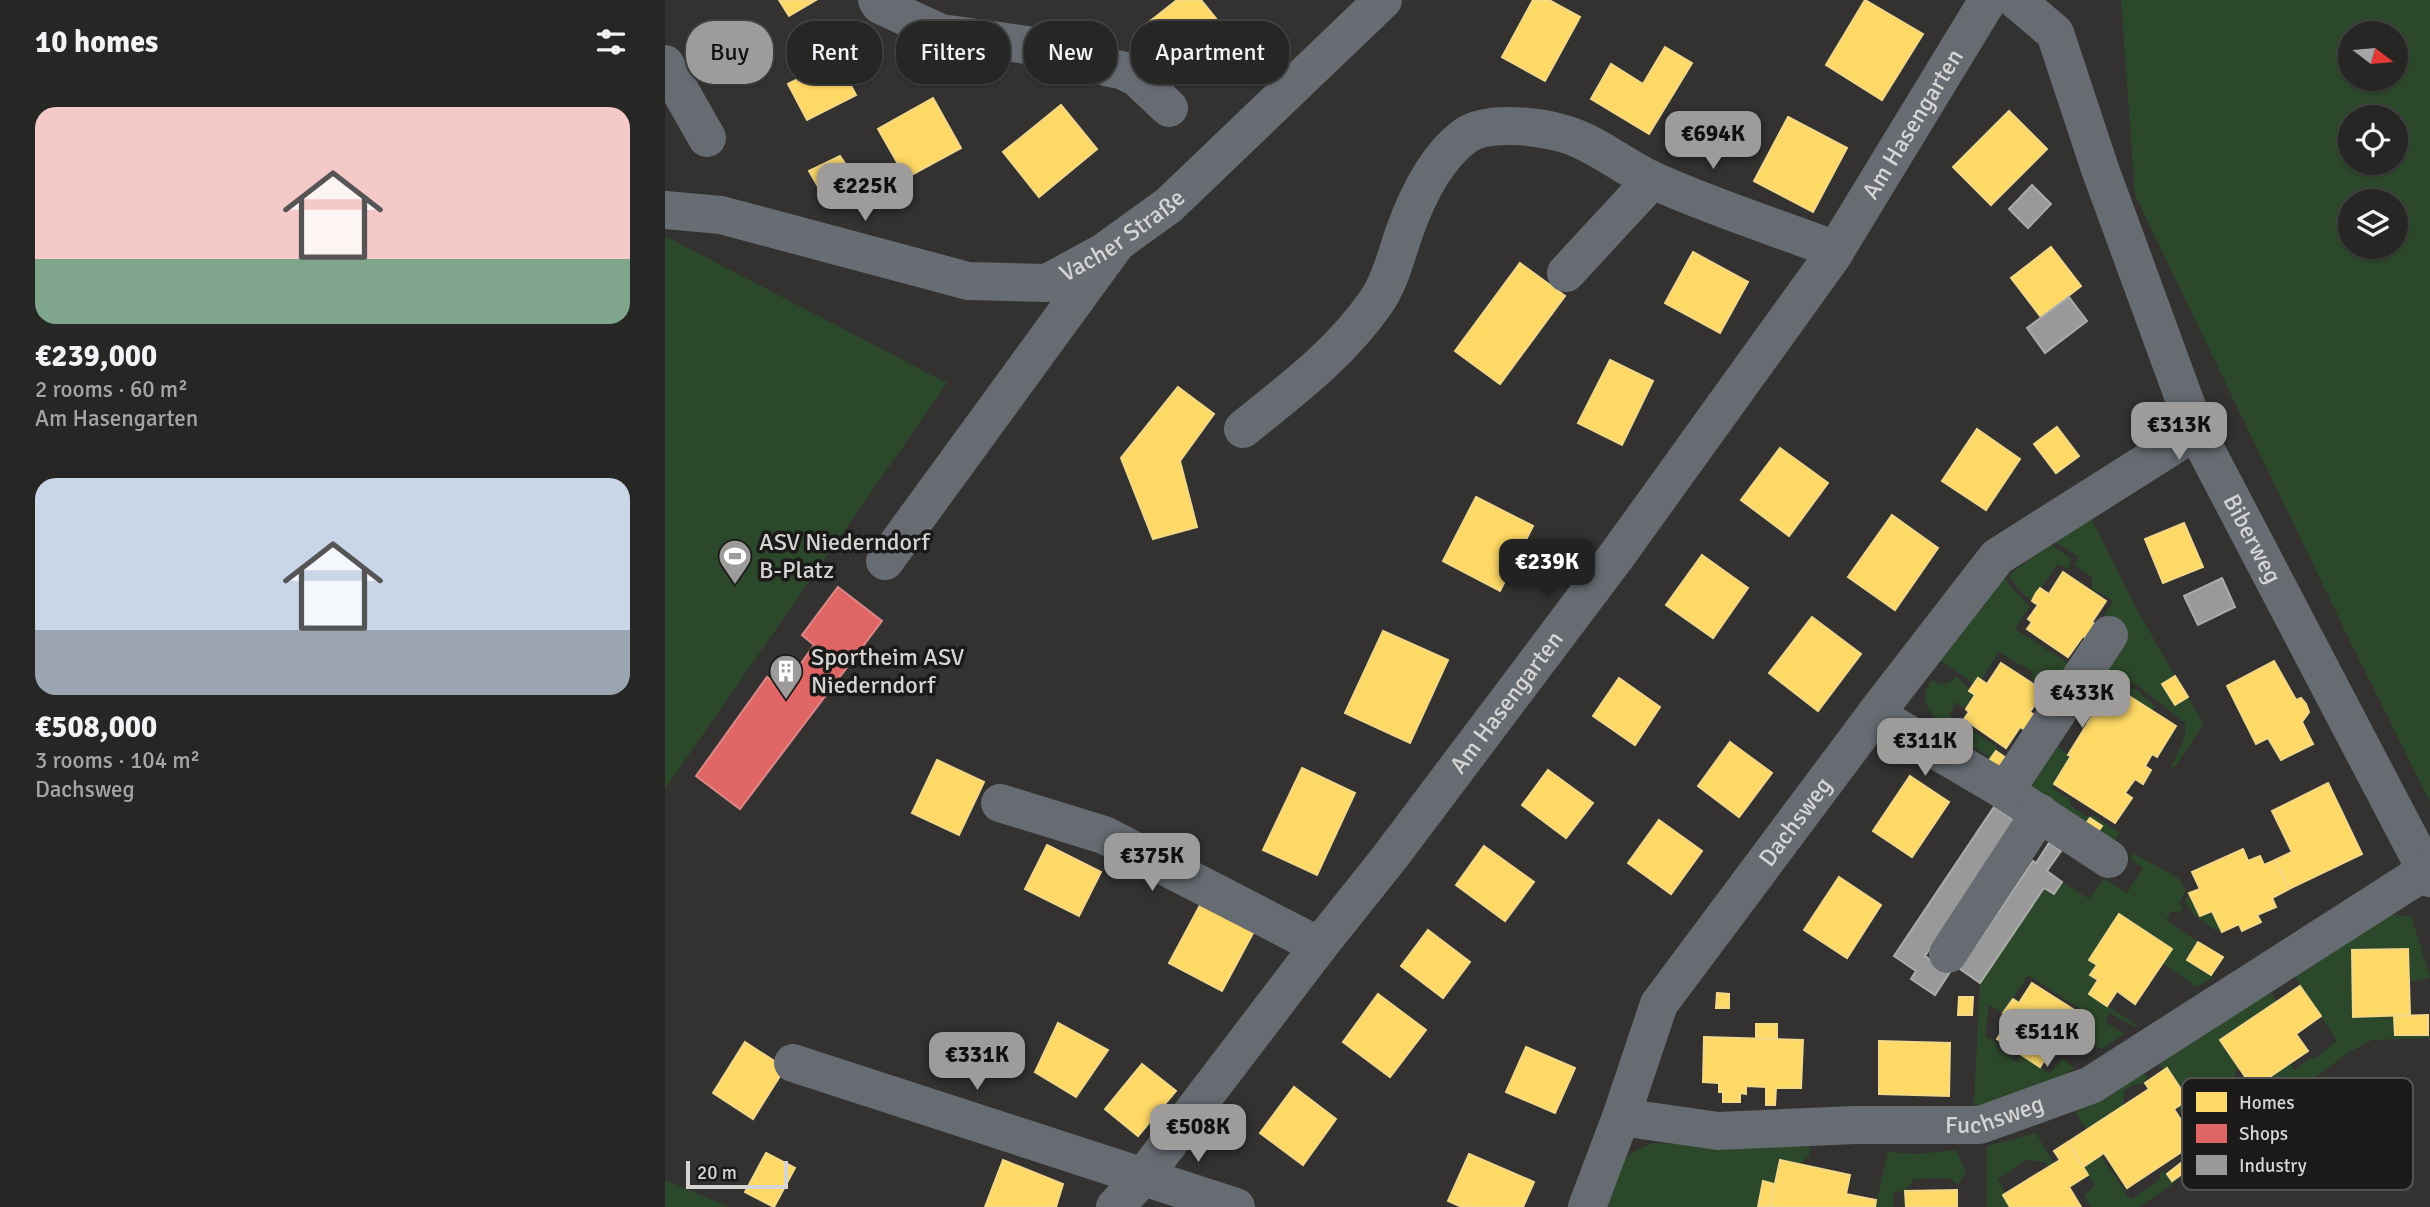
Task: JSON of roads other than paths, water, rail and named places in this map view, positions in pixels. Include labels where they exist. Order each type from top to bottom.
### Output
[{"type":"main road","name":"Vacher Straße","points":[[665,210],[721,215],[968,281],[1047,283],[1116,244],[1169,205],[1383,0]]},
{"type":"street","points":[[877,0],[880,5],[941,33],[1091,54],[1106,67],[1136,77],[1169,108]]},
{"type":"street","name":"Am Hasengarten","points":[[1115,1207],[1143,1177],[1318,946],[1390,857],[1615,558],[1836,250],[1988,0]]},
{"type":"street","name":"Biberweg","points":[[2016,0],[2055,33],[2196,431],[2428,874]]},
{"type":"street","points":[[665,64],[708,138]]},
{"type":"street","points":[[1243,429],[1326,362],[1358,327],[1379,298],[1404,232],[1429,178],[1467,134],[1499,125],[1527,126],[1570,135],[1652,180],[1836,250]]},
{"type":"street","points":[[1566,273],[1652,180]]},
{"type":"street","points":[[885,561],[1116,244]]},
{"type":"street","name":"Dachsweg","points":[[1587,1207],[1659,1004],[1997,557],[2196,431]]},
{"type":"street","points":[[2005,791],[2109,635]]},
{"type":"street","points":[[1876,715],[2005,791],[2109,859]]},
{"type":"street","points":[[1000,803],[1104,835],[1318,946]]},
{"type":"street","points":[[1948,954],[2040,813]]},
{"type":"street","name":"Fuchsweg","points":[[1621,1117],[1718,1131],[1855,1125],[1980,1125],[2091,1085],[2428,874]]},
{"type":"street","points":[[793,1063],[1236,1207]]},
{"type":"place","name":"ASV Niederndorf B-Platz","points":[[735,586]]},
{"type":"place","name":"Sportheim ASV Niederndorf","points":[[786,701]]}]
